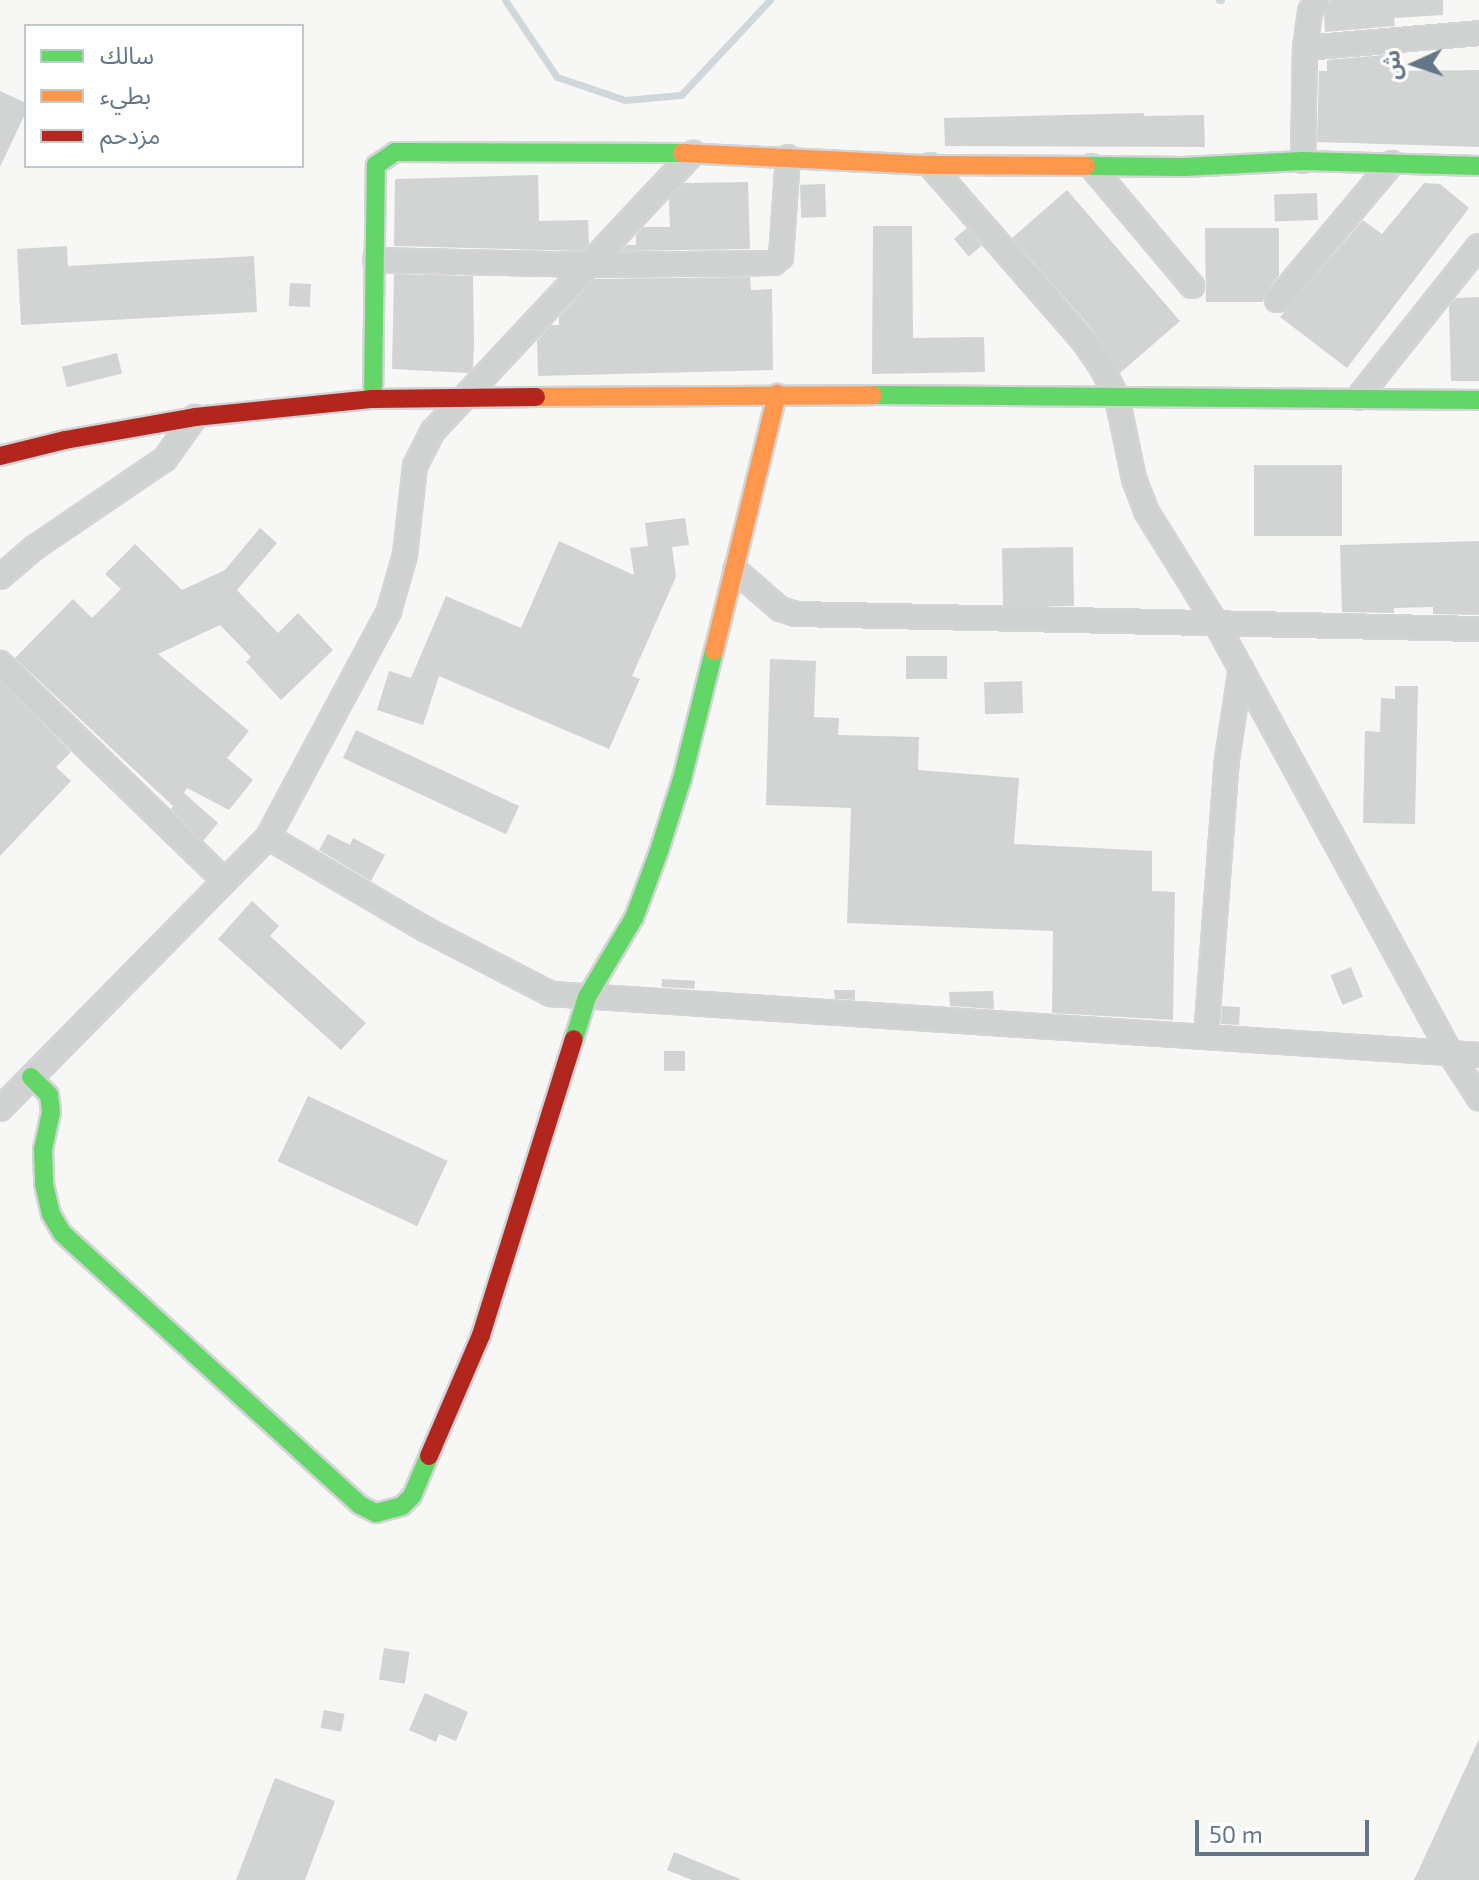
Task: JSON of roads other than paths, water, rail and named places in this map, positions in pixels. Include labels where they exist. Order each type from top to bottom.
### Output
[{"type":"street","points":[[1303,161],[1305,48],[1310,11],[1317,0]]},
{"type":"street","points":[[1305,48],[1479,33]]},
{"type":"street","points":[[373,399],[376,165],[395,152],[693,153],[930,165],[1183,167],[1303,161],[1479,166]]},
{"type":"street","points":[[0,1109],[268,837],[389,611],[405,555],[420,452],[433,431],[693,153]]},
{"type":"street","points":[[375,260],[716,266],[779,261],[788,157]]},
{"type":"street","points":[[1277,300],[1392,163]]},
{"type":"street","points":[[930,165],[1082,339],[1117,398],[1134,479],[1146,511],[1217,625],[1450,1053],[1479,1098]]},
{"type":"street","points":[[1091,166],[1192,286]]},
{"type":"street","points":[[1358,398],[1470,272],[1479,246]]},
{"type":"street","points":[[31,1077],[49,1095],[51,1112],[43,1149],[44,1184],[51,1214],[62,1233],[360,1505],[376,1513],[388,1512],[412,1496],[481,1335],[587,997],[634,918],[659,851],[682,779],[777,394]]},
{"type":"street","points":[[0,456],[65,440],[195,417],[373,399],[777,394],[1479,400]]},
{"type":"street","points":[[0,577],[34,548],[165,459],[195,417]]},
{"type":"street","points":[[735,570],[780,609],[796,614],[1479,629]]},
{"type":"street","points":[[0,663],[225,881]]},
{"type":"street","points":[[1206,1037],[1227,759],[1241,668]]},
{"type":"street","points":[[268,837],[425,929],[551,994],[1479,1055]]},
{"type":"waterway","points":[[505,0],[557,77],[625,100],[681,95],[770,0]]}]
